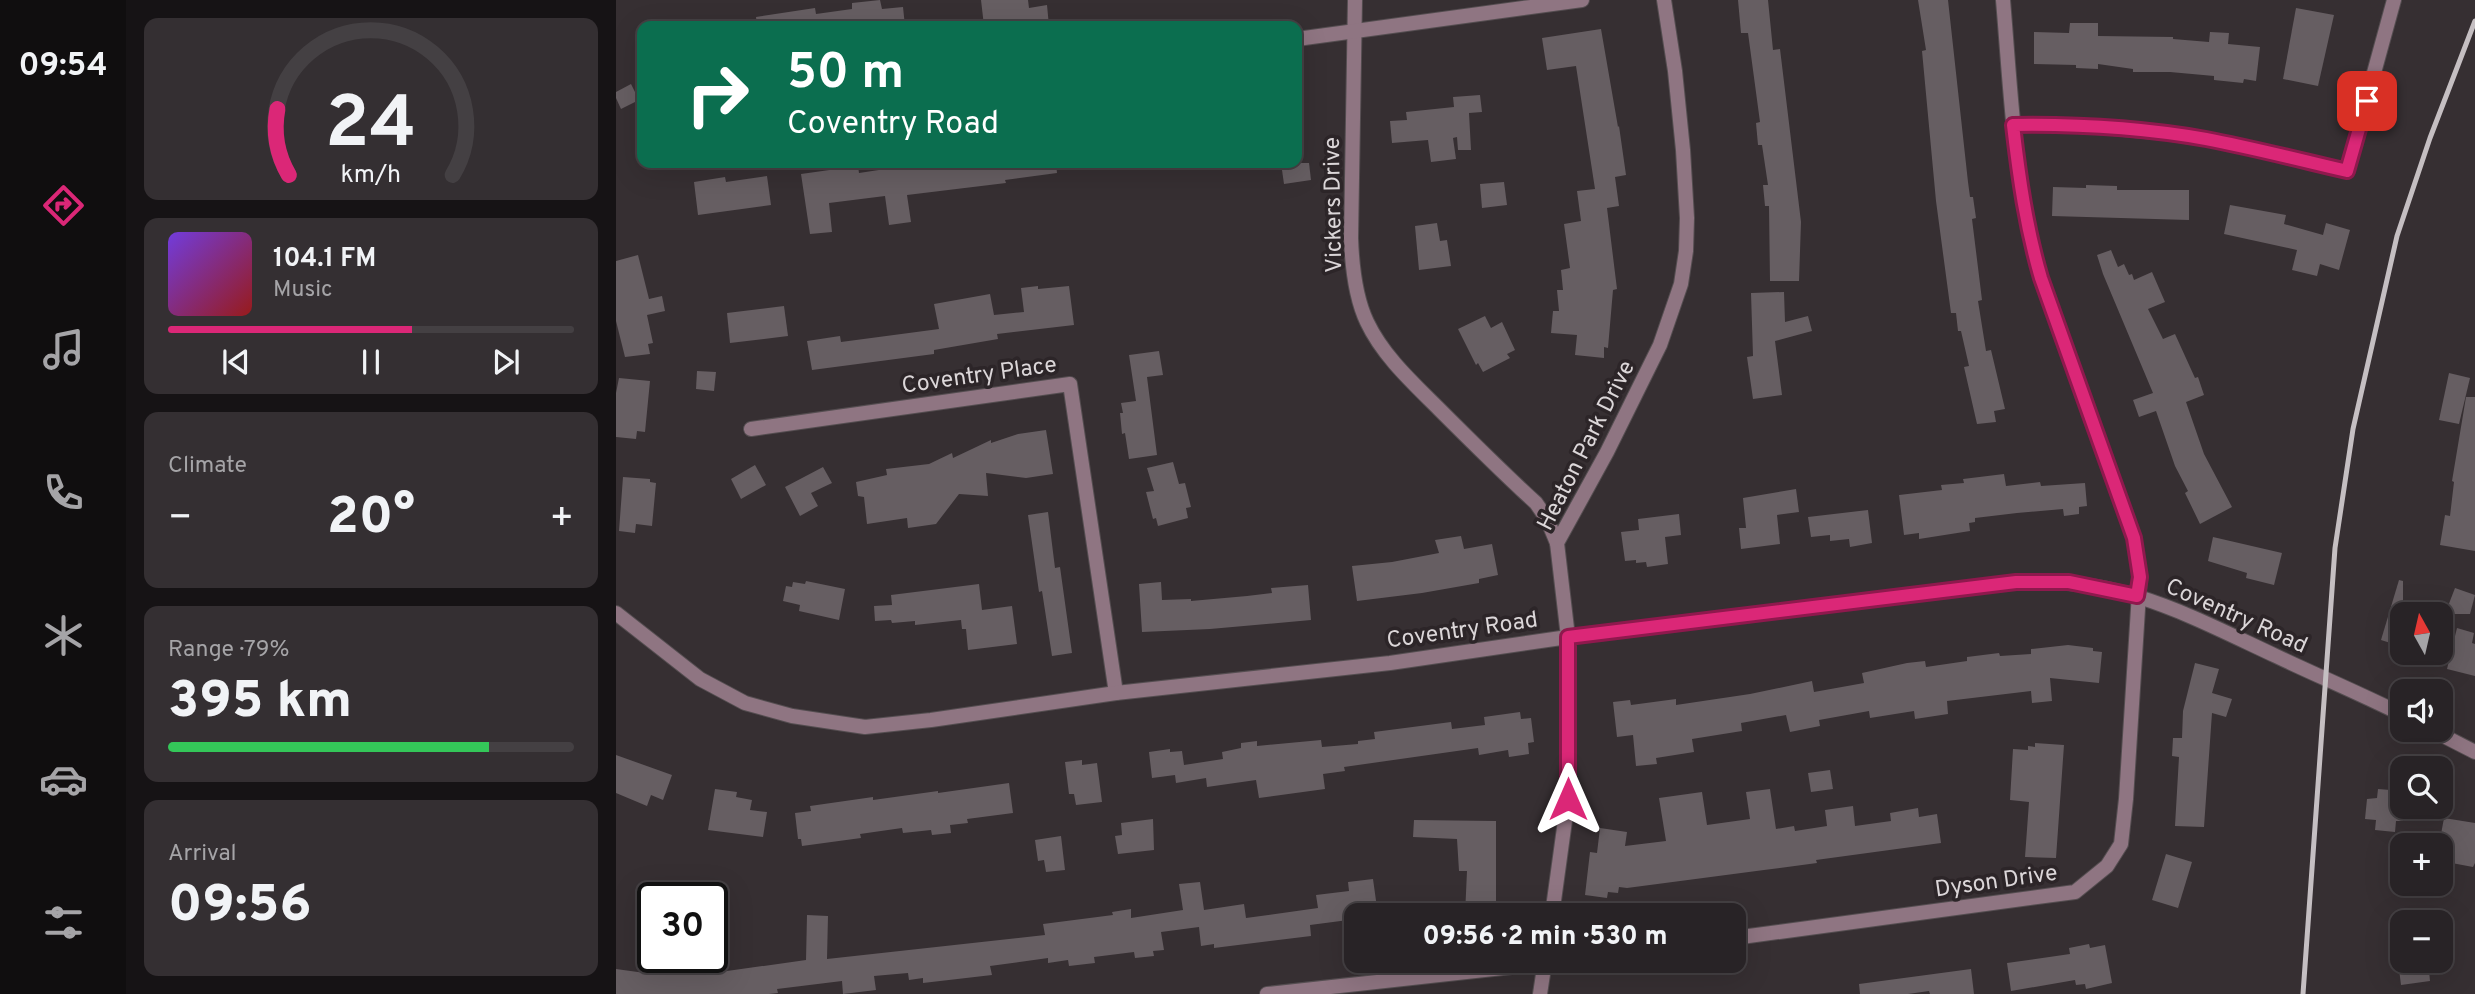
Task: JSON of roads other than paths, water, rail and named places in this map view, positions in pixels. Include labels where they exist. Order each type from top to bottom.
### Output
[{"type":"street","name":"Vickers Drive","points":[[1355,0],[1351,238],[1352,265],[1365,320],[1382,346],[1418,387],[1536,503],[1547,519],[1557,543]]},
{"type":"street","points":[[1302,38],[1582,0]]},
{"type":"street","name":"Heaton Park Drive","points":[[1554,903],[1568,799],[1568,637],[1557,543],[1608,452],[1660,345],[1681,284],[1686,251],[1687,218],[1675,71],[1664,0]]},
{"type":"street","name":"Dyson Drive","points":[[1746,936],[2075,892],[2107,866],[2121,844],[2140,577],[2134,538],[2041,278],[2029,235],[2013,125],[2003,0]]},
{"type":"street","points":[[2013,125],[2053,125],[2181,135],[2347,171],[2394,0]]},
{"type":"street","name":"Coventry Place","points":[[751,429],[1070,384],[1116,693]]},
{"type":"street","name":"Coventry Road","points":[[616,613],[700,679],[745,703],[792,716],[865,727],[1116,693],[1390,663],[1568,637],[2026,582],[2069,582],[2166,605],[2390,709]]},
{"type":"street","points":[[2453,741],[2475,752]]},
{"type":"street","points":[[1267,994],[1449,973]]},
{"type":"street","points":[[1540,994],[1543,973]]},
{"type":"railway","points":[[2303,994],[2335,548],[2353,429],[2397,236],[2430,138],[2475,21]]}]
